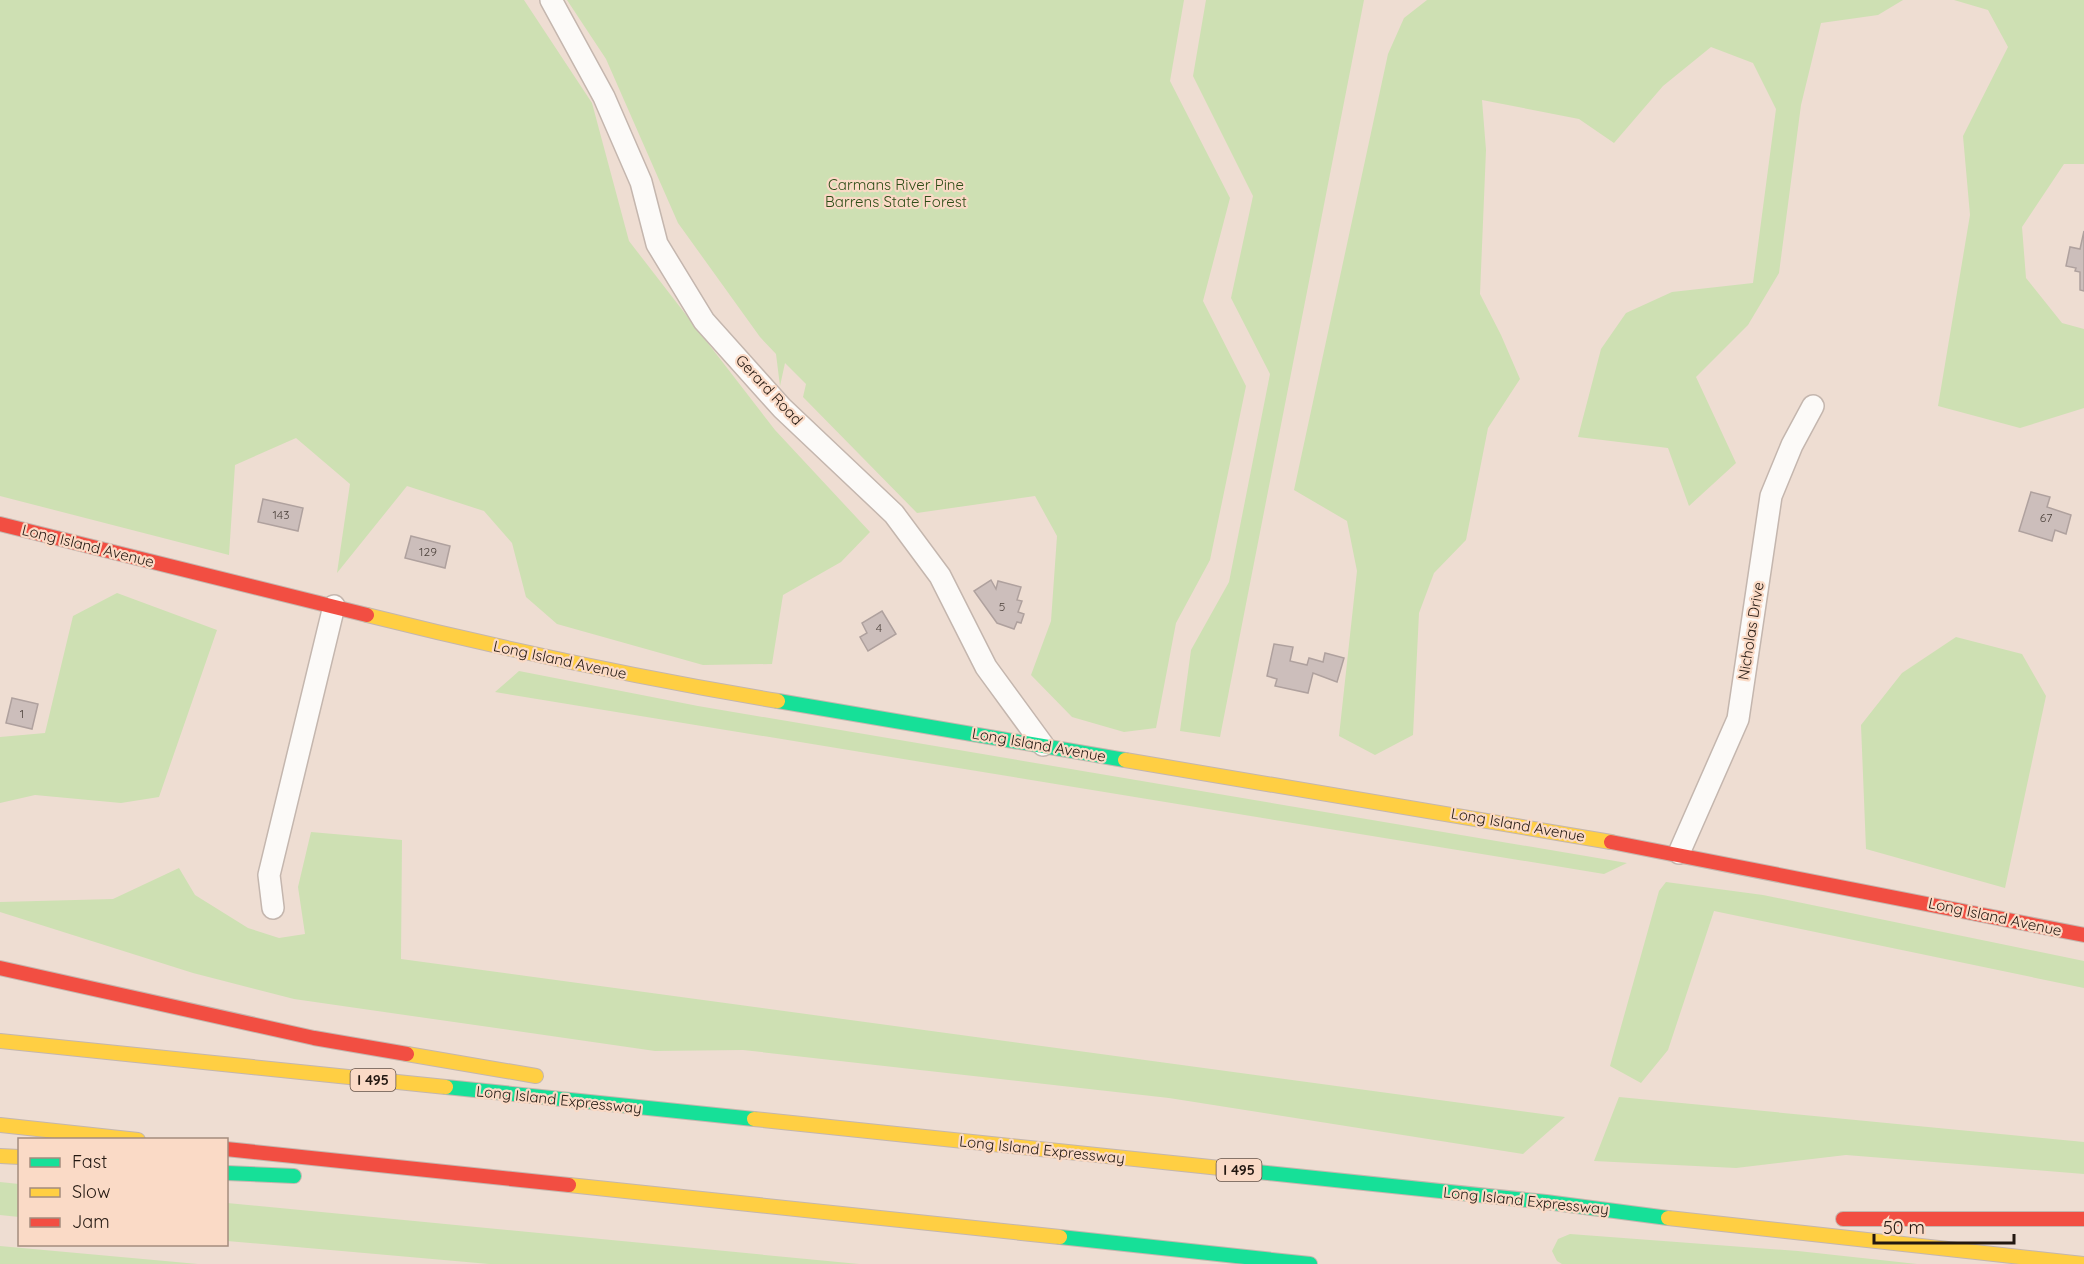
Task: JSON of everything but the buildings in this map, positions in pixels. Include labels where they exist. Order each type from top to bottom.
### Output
[{"type":"main road","name":"Long Island Avenue","points":[[0,524],[479,643],[652,680],[1679,853],[2084,935]]},
{"type":"main road","points":[[0,968],[314,1038],[555,1079]]},
{"type":"main road","name":"Long Island Expressway","points":[[0,1041],[1546,1202],[1732,1226],[2084,1264]]},
{"type":"main road","points":[[611,1089],[746,1120]]},
{"type":"main road","points":[[0,1125],[120,1138]]},
{"type":"main road","points":[[228,1149],[1310,1264]]},
{"type":"main road","points":[[0,1156],[18,1157]]},
{"type":"main road","points":[[333,1175],[448,1172]]},
{"type":"main road","points":[[228,1173],[310,1176]]},
{"type":"main road","points":[[1732,1226],[1827,1220],[2084,1219]]},
{"type":"street","name":"Gerard Road","points":[[551,0],[604,97],[641,182],[657,244],[704,321],[782,408],[894,514],[940,576],[986,667],[1043,745]]},
{"type":"street","name":"Nicholas Drive","points":[[1679,853],[1737,719],[1771,496],[1792,445],[1813,406]]},
{"type":"street","points":[[273,908],[269,875],[333,606]]},
{"type":"green space","points":[[0,0],[524,0],[592,103],[629,241],[775,430],[870,532],[841,562],[783,595],[772,664],[703,665],[557,624],[526,597],[512,543],[484,511],[407,486],[337,573],[350,484],[296,438],[235,465],[229,555],[0,496]]},
{"type":"green space","name":"Carmans River Pine Barrens State Forest","points":[[567,0],[1184,0],[1170,81],[1230,198],[1203,301],[1246,386],[1210,560],[1176,623],[1156,728],[1124,732],[1072,717],[1031,675],[1051,621],[1057,536],[1035,496],[917,513],[803,397],[806,384],[785,363],[780,386],[776,354],[760,337],[678,223],[606,59]]},
{"type":"green space","points":[[1206,0],[1364,0],[1220,737],[1180,731],[1191,650],[1229,582],[1270,374],[1231,298],[1253,196],[1193,76]]},
{"type":"green space","points":[[1427,0],[1903,0],[1878,15],[1821,23],[1801,105],[1779,273],[1748,325],[1696,377],[1736,463],[1689,506],[1668,448],[1578,437],[1601,349],[1626,313],[1672,292],[1753,283],[1776,109],[1753,63],[1711,47],[1663,86],[1614,143],[1579,119],[1482,100],[1486,150],[1480,294],[1520,379],[1488,428],[1466,540],[1434,573],[1419,613],[1413,735],[1375,755],[1339,736],[1357,571],[1347,521],[1294,490],[1388,54],[1404,18]]},
{"type":"green space","points":[[1954,0],[2084,0],[2084,164],[2064,164],[2022,227],[2026,278],[2062,323],[2084,329],[2084,408],[2020,428],[1938,406],[1970,215],[1963,136],[2008,47],[1988,10]]},
{"type":"green space","points":[[117,593],[217,630],[159,797],[121,803],[35,795],[0,803],[0,737],[45,733],[73,616]]},
{"type":"green space","points":[[1956,637],[2022,654],[2046,696],[2005,888],[1866,849],[1861,725],[1902,673]]},
{"type":"green space","points":[[519,671],[698,706],[1627,863],[1604,874],[495,692]]},
{"type":"green space","points":[[311,832],[402,840],[401,959],[1565,1117],[1523,1154],[1169,1098],[743,1050],[655,1051],[294,999],[193,973],[0,912],[0,902],[113,899],[179,868],[195,895],[248,928],[279,938],[305,934],[298,887]]},
{"type":"green space","points":[[1666,882],[1763,895],[2084,961],[2084,988],[1714,911],[1668,1050],[1641,1083],[1610,1066],[1659,891]]},
{"type":"green space","points":[[1619,1097],[2084,1142],[2084,1174],[1846,1155],[1736,1168],[1594,1161]]},
{"type":"green space","points":[[0,1182],[18,1184],[18,1217],[0,1215]]},
{"type":"green space","points":[[228,1203],[859,1264],[489,1264],[228,1241]]},
{"type":"green space","points":[[1570,1234],[1798,1251],[1917,1264],[1562,1264],[1557,1261],[1552,1251],[1558,1239]]},
{"type":"green space","points":[[0,1246],[198,1264],[0,1264]]},
{"type":"traffic: fast","points":[[778,701],[1125,760]]},
{"type":"traffic: fast","points":[[446,1087],[754,1119]]},
{"type":"traffic: fast","points":[[1220,1168],[1546,1202],[1668,1218]]},
{"type":"traffic: fast","points":[[228,1173],[294,1176]]},
{"type":"traffic: fast","points":[[1060,1237],[1310,1264]]},
{"type":"traffic: slow","points":[[367,615],[572,662],[778,701]]},
{"type":"traffic: slow","points":[[1125,760],[1611,842]]},
{"type":"traffic: slow","points":[[0,1041],[446,1087]]},
{"type":"traffic: slow","points":[[407,1054],[536,1076]]},
{"type":"traffic: slow","points":[[754,1119],[1220,1168]]},
{"type":"traffic: slow","points":[[0,1125],[120,1138]]},
{"type":"traffic: slow","points":[[0,1156],[18,1157]]},
{"type":"traffic: slow","points":[[569,1185],[1060,1237]]},
{"type":"traffic: slow","points":[[1668,1218],[2084,1264]]},
{"type":"traffic: jam","points":[[0,524],[367,615]]},
{"type":"traffic: jam","points":[[1611,842],[2084,935]]},
{"type":"traffic: jam","points":[[0,968],[314,1038],[407,1054]]},
{"type":"traffic: jam","points":[[228,1149],[569,1185]]},
{"type":"traffic: jam","points":[[1843,1219],[2084,1219]]}]
